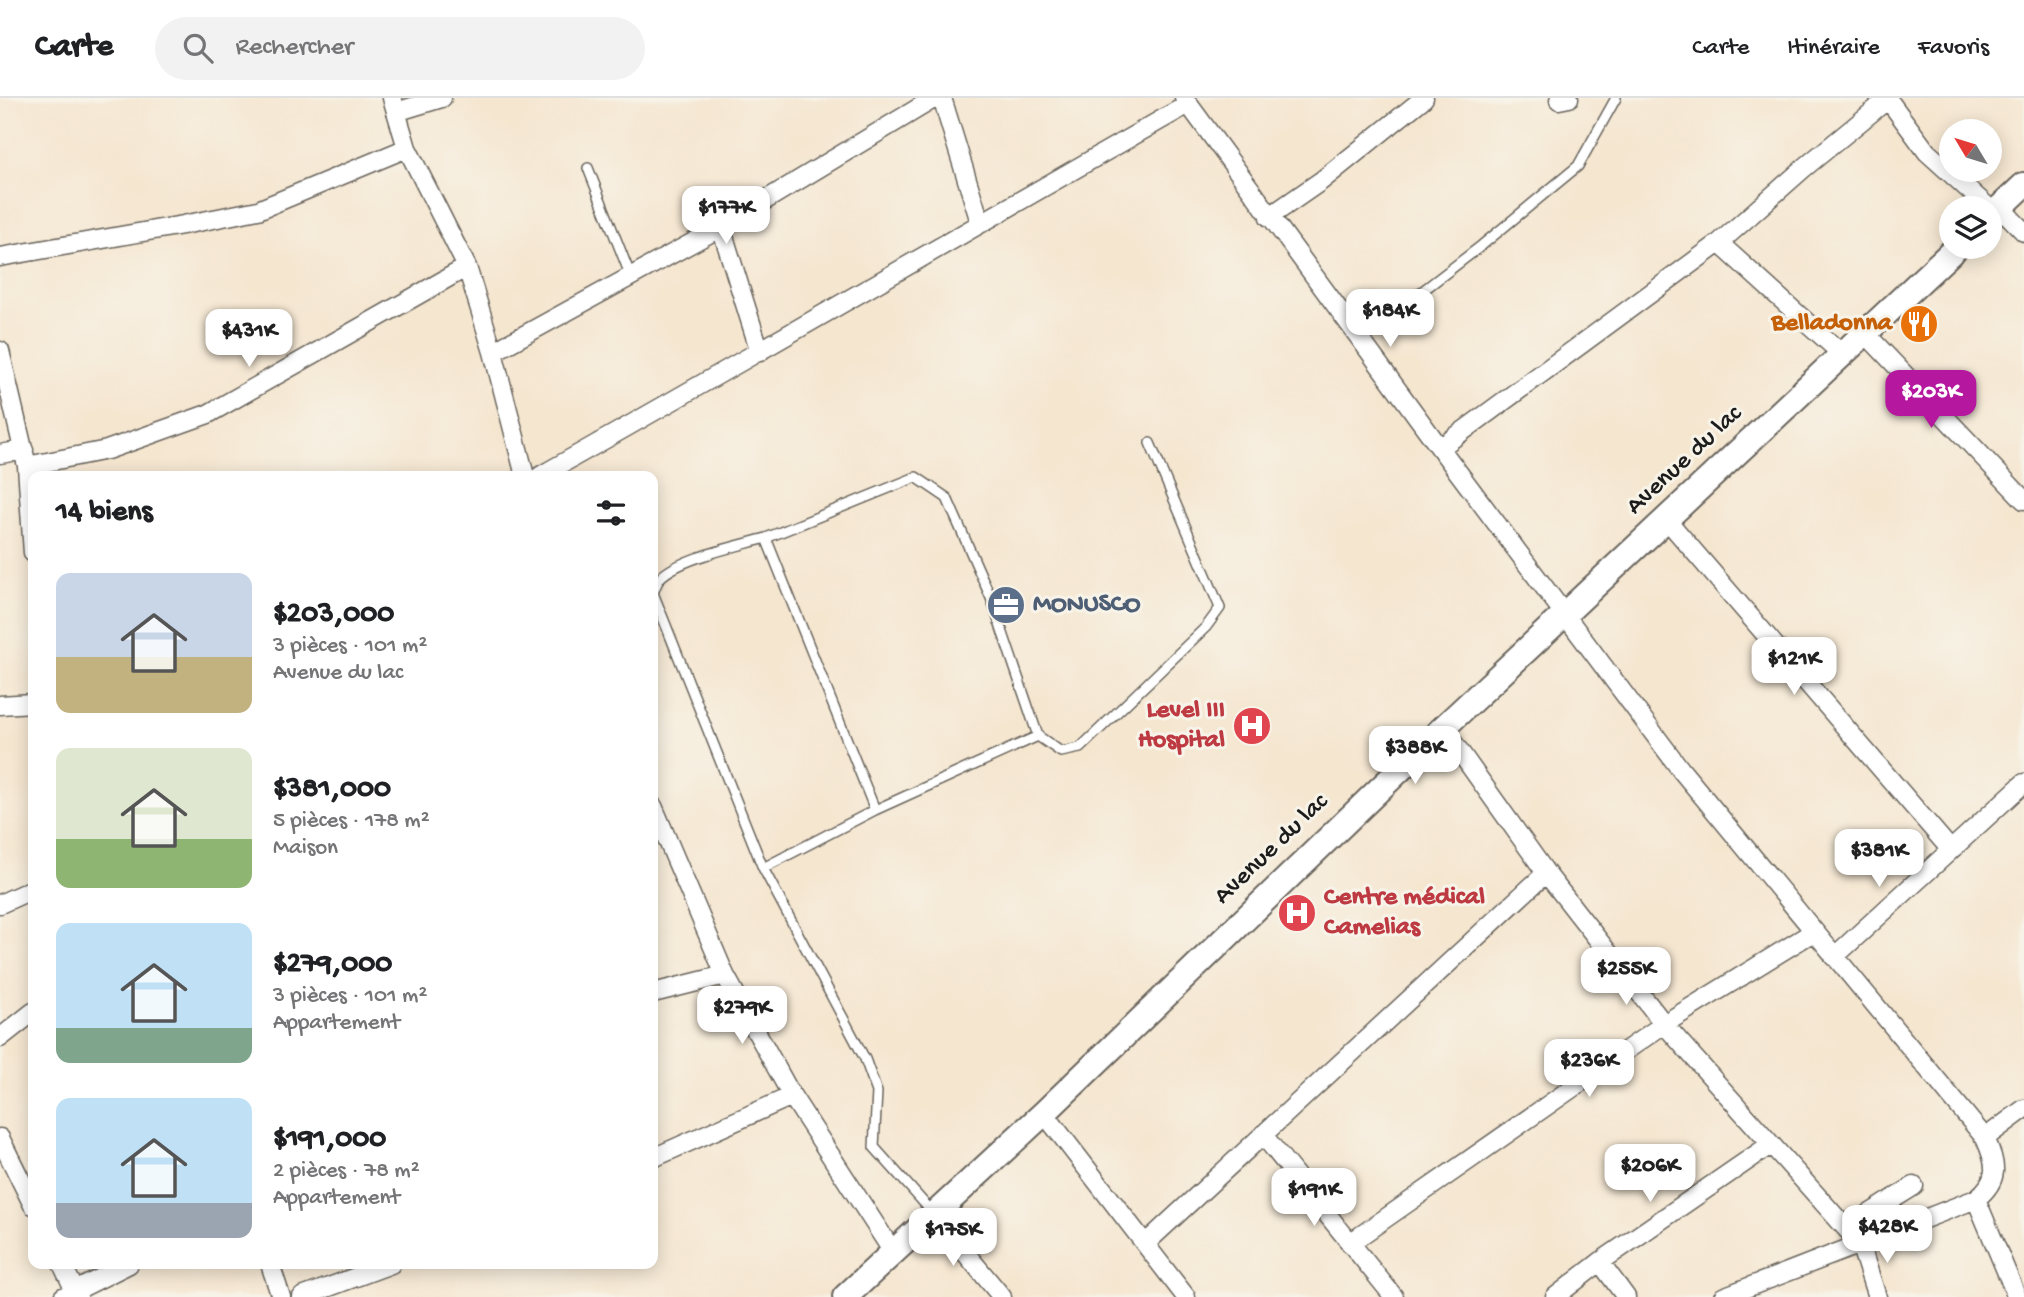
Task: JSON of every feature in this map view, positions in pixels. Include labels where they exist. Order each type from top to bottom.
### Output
[{"type":"main road","points":[[2002,204],[2024,186]]},
{"type":"main road","name":"Avenue du lac","points":[[845,1297],[1044,1114],[1443,728],[1945,259]]},
{"type":"street","points":[[442,98],[394,105],[407,148],[467,267],[493,352],[524,471]]},
{"type":"street","points":[[493,352],[721,227],[935,98]]},
{"type":"street","points":[[943,98],[980,222]]},
{"type":"street","points":[[1269,217],[1321,181],[1424,98]]},
{"type":"street","points":[[1440,449],[1719,243],[1888,99],[1927,152],[1976,196]]},
{"type":"street","points":[[549,471],[760,352],[1186,102],[1440,449],[1681,770],[1986,1138],[1994,1158],[1994,1175],[1988,1189],[1976,1199],[1855,1238],[1723,1297]]},
{"type":"street","points":[[0,257],[258,209],[407,148]]},
{"type":"street","points":[[2002,217],[2024,232]]},
{"type":"street","points":[[721,227],[760,352]]},
{"type":"street","points":[[1719,243],[1843,355]]},
{"type":"street","points":[[0,454],[26,458],[107,450],[208,415],[467,267]]},
{"type":"street","points":[[1865,333],[2024,500]]},
{"type":"street","points":[[0,351],[26,458],[28,485]]},
{"type":"street","points":[[1667,520],[1950,849]]},
{"type":"street","points":[[0,705],[28,703]]},
{"type":"street","points":[[1443,728],[1546,873],[1664,1024],[1855,1238],[1877,1297]]},
{"type":"street","points":[[1834,957],[2024,783]]},
{"type":"street","points":[[658,818],[724,975],[792,1096],[893,1252]]},
{"type":"street","points":[[1145,1244],[1546,873]]},
{"type":"street","points":[[0,905],[28,891]]},
{"type":"street","points":[[1350,1243],[1664,1024],[1813,932]]},
{"type":"street","points":[[658,992],[724,975]]},
{"type":"street","points":[[0,1038],[28,1016]]},
{"type":"street","points":[[658,1156],[792,1096]]},
{"type":"street","points":[[1986,1138],[2024,1109]]},
{"type":"street","points":[[1044,1114],[1186,1297]]},
{"type":"street","points":[[1264,1135],[1394,1297]]},
{"type":"street","points":[[0,1138],[8,1175],[28,1199]]},
{"type":"street","points":[[1555,1297],[1600,1262],[1769,1144]]},
{"type":"street","points":[[1855,1238],[1869,1214],[1914,1186]]},
{"type":"street","points":[[1976,1199],[2017,1297]]},
{"type":"street","points":[[934,1215],[1002,1297]]},
{"type":"street","points":[[1600,1262],[1626,1297]]},
{"type":"street","points":[[64,1269],[72,1294],[120,1269]]},
{"type":"street","points":[[272,1269],[281,1297]]},
{"type":"street","points":[[302,1297],[378,1269]]},
{"type":"lane","points":[[1360,339],[1481,246],[1578,166],[1616,98]]},
{"type":"lane","points":[[588,168],[631,277]]},
{"type":"lane","points":[[658,579],[673,568],[766,538],[916,477],[947,498],[991,598],[1038,736],[1061,752],[1080,748],[1206,627],[1220,608],[1150,443]]},
{"type":"lane","points":[[766,538],[875,810]]},
{"type":"lane","points":[[658,606],[763,868],[865,1059],[877,1092],[874,1147],[934,1215]]},
{"type":"lane","points":[[763,868],[875,810],[1038,736]]},
{"type":"place","name":"Belladonna","points":[[1919,324]]},
{"type":"place","name":"MONUSCO","points":[[1006,605]]},
{"type":"place","name":"Level III Hospital","points":[[1252,726]]},
{"type":"place","name":"Centre médical Camelias","points":[[1297,913]]}]
